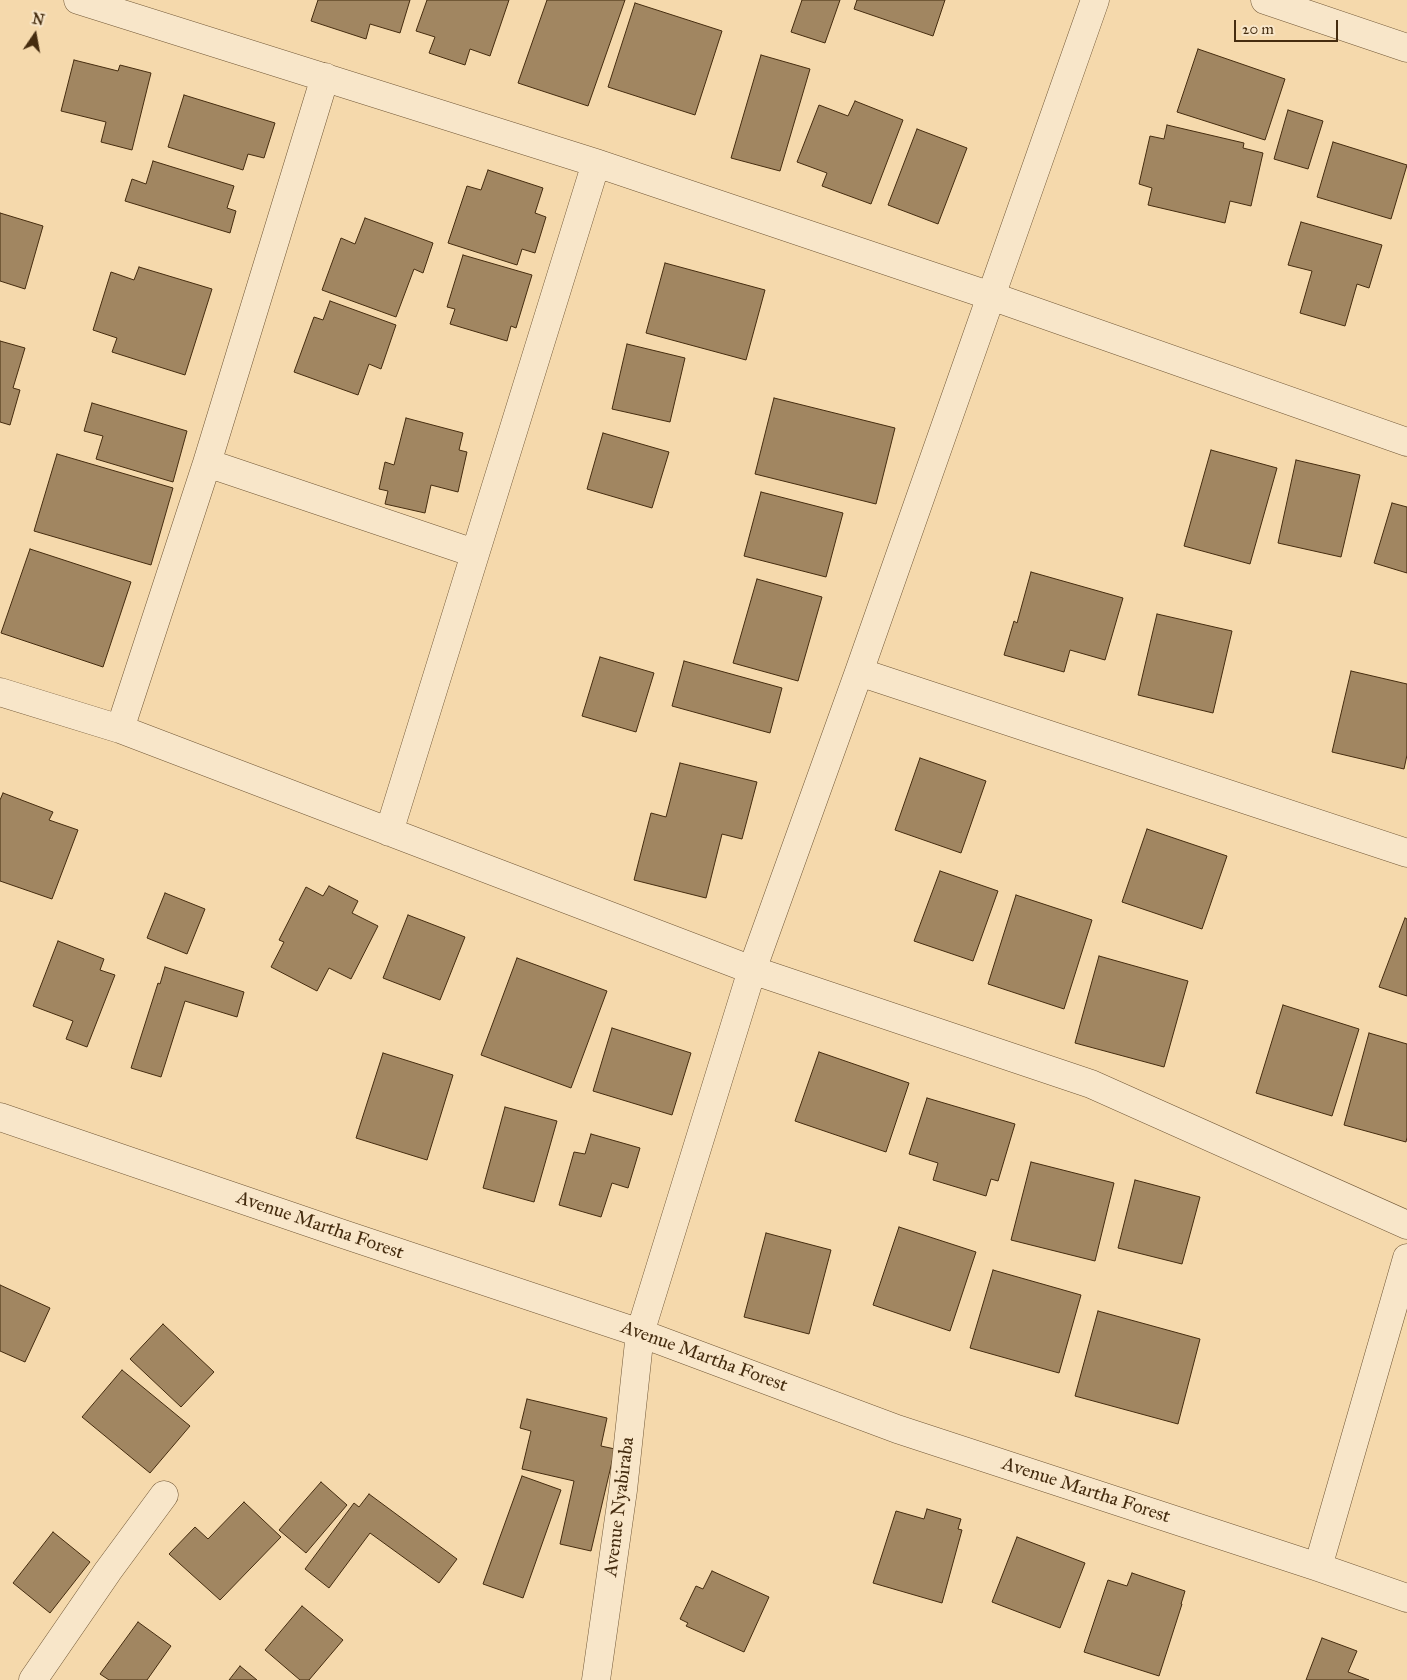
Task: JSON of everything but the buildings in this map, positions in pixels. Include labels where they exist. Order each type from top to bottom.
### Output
[{"type":"street","points":[[78,0],[596,164],[991,296],[1407,442]]},
{"type":"street","name":"Avenue Nyabiraba","points":[[596,1680],[623,1490],[640,1333],[752,970],[859,672],[1095,0]]},
{"type":"street","points":[[1265,0],[1407,48]]},
{"type":"street","points":[[120,729],[206,463],[325,77]]},
{"type":"street","points":[[389,832],[596,164]]},
{"type":"street","points":[[206,463],[474,553]]},
{"type":"street","points":[[859,672],[1407,853]]},
{"type":"street","points":[[0,692],[120,729],[752,970],[1091,1084],[1407,1225]]},
{"type":"street","name":"Avenue Martha Forest","points":[[0,1116],[340,1233],[640,1333],[897,1429],[1407,1598]]},
{"type":"street","points":[[1318,1567],[1407,1258]]},
{"type":"street","points":[[34,1680],[108,1571],[164,1495]]}]
